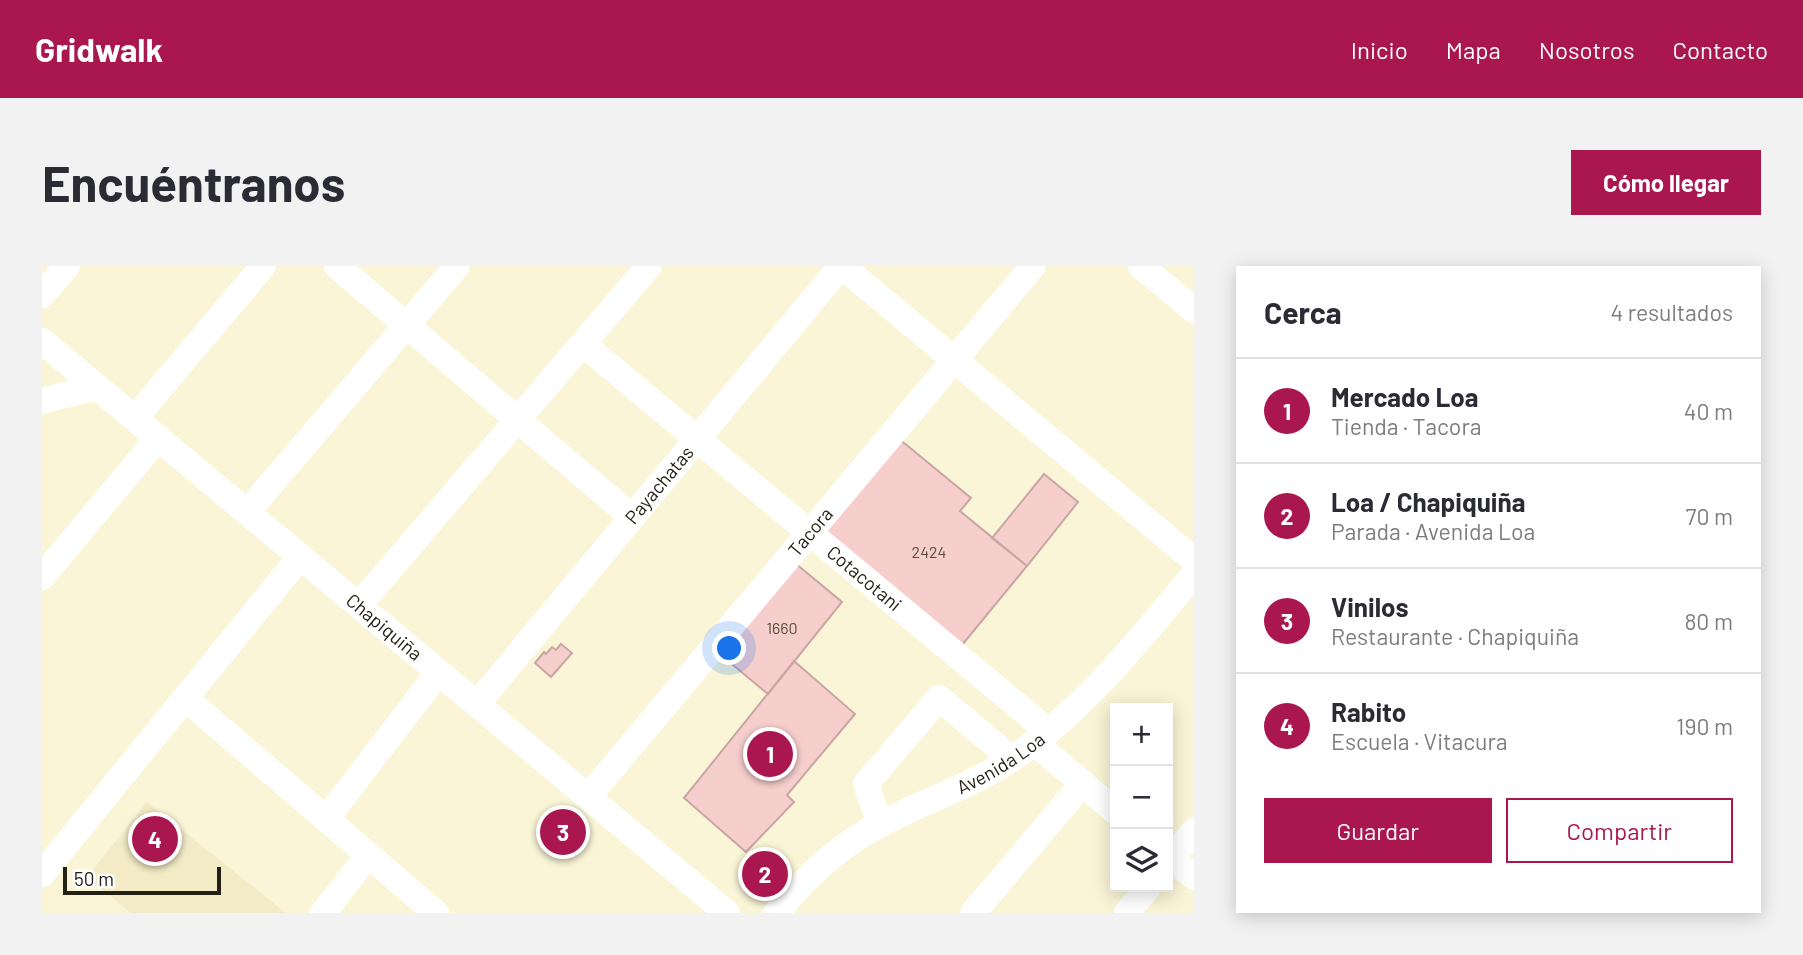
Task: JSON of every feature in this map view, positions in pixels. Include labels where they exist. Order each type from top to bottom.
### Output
[{"type":"street","points":[[42,295],[67,266]]},
{"type":"street","points":[[135,418],[263,266]]},
{"type":"street","points":[[337,266],[632,517]]},
{"type":"street","points":[[247,512],[457,266]]},
{"type":"street","points":[[359,605],[649,266]]},
{"type":"street","points":[[841,266],[1194,560]]},
{"type":"street","name":"Payachatas","points":[[477,704],[841,266]]},
{"type":"street","name":"Tacora","points":[[588,797],[1033,266]]},
{"type":"street","points":[[1141,266],[1194,310]]},
{"type":"street","name":"Chapiquiña","points":[[42,341],[727,913]]},
{"type":"street","name":"Cotacotani","points":[[583,344],[811,534],[1041,737],[1083,783],[1110,807]]},
{"type":"street","points":[[42,401],[97,387]]},
{"type":"street","points":[[42,577],[158,438]]},
{"type":"street","points":[[42,874],[300,556]]},
{"type":"street","name":"Avenida Loa","points":[[776,913],[827,859],[880,824],[971,783],[1012,759],[1041,737],[1110,669],[1194,574]]},
{"type":"street","points":[[326,819],[439,672]]},
{"type":"street","points":[[185,698],[436,913]]},
{"type":"street","points":[[880,824],[866,784],[939,698],[1012,759]]},
{"type":"street","points":[[972,913],[1083,783]]},
{"type":"street","points":[[1173,855],[1194,831]]},
{"type":"street","points":[[323,913],[369,855]]},
{"type":"street","points":[[1173,862],[1194,877]]},
{"type":"street","points":[[1127,913],[1144,892]]},
{"type":"shaded area","points":[[147,802],[286,913],[131,913],[87,877]]},
{"type":"building","points":[[898,438],[971,498],[960,511],[1027,566],[962,645],[823,530]]},
{"type":"building","points":[[1044,474],[1078,502],[1027,566],[992,538]]},
{"type":"building","points":[[795,563],[842,602],[768,694],[721,655]]},
{"type":"building","points":[[561,644],[572,653],[551,677],[535,663],[544,652],[546,654],[552,647],[556,650]]},
{"type":"building","points":[[794,661],[855,714],[787,795],[794,802],[746,852],[684,798]]},
{"type":"place","name":"Mercado Loa","points":[[770,754]]},
{"type":"place","name":"Vinilos","points":[[563,832]]},
{"type":"place","name":"Rabito","points":[[155,839]]},
{"type":"place","name":"Loa / Chapiquiña","points":[[765,874]]}]
